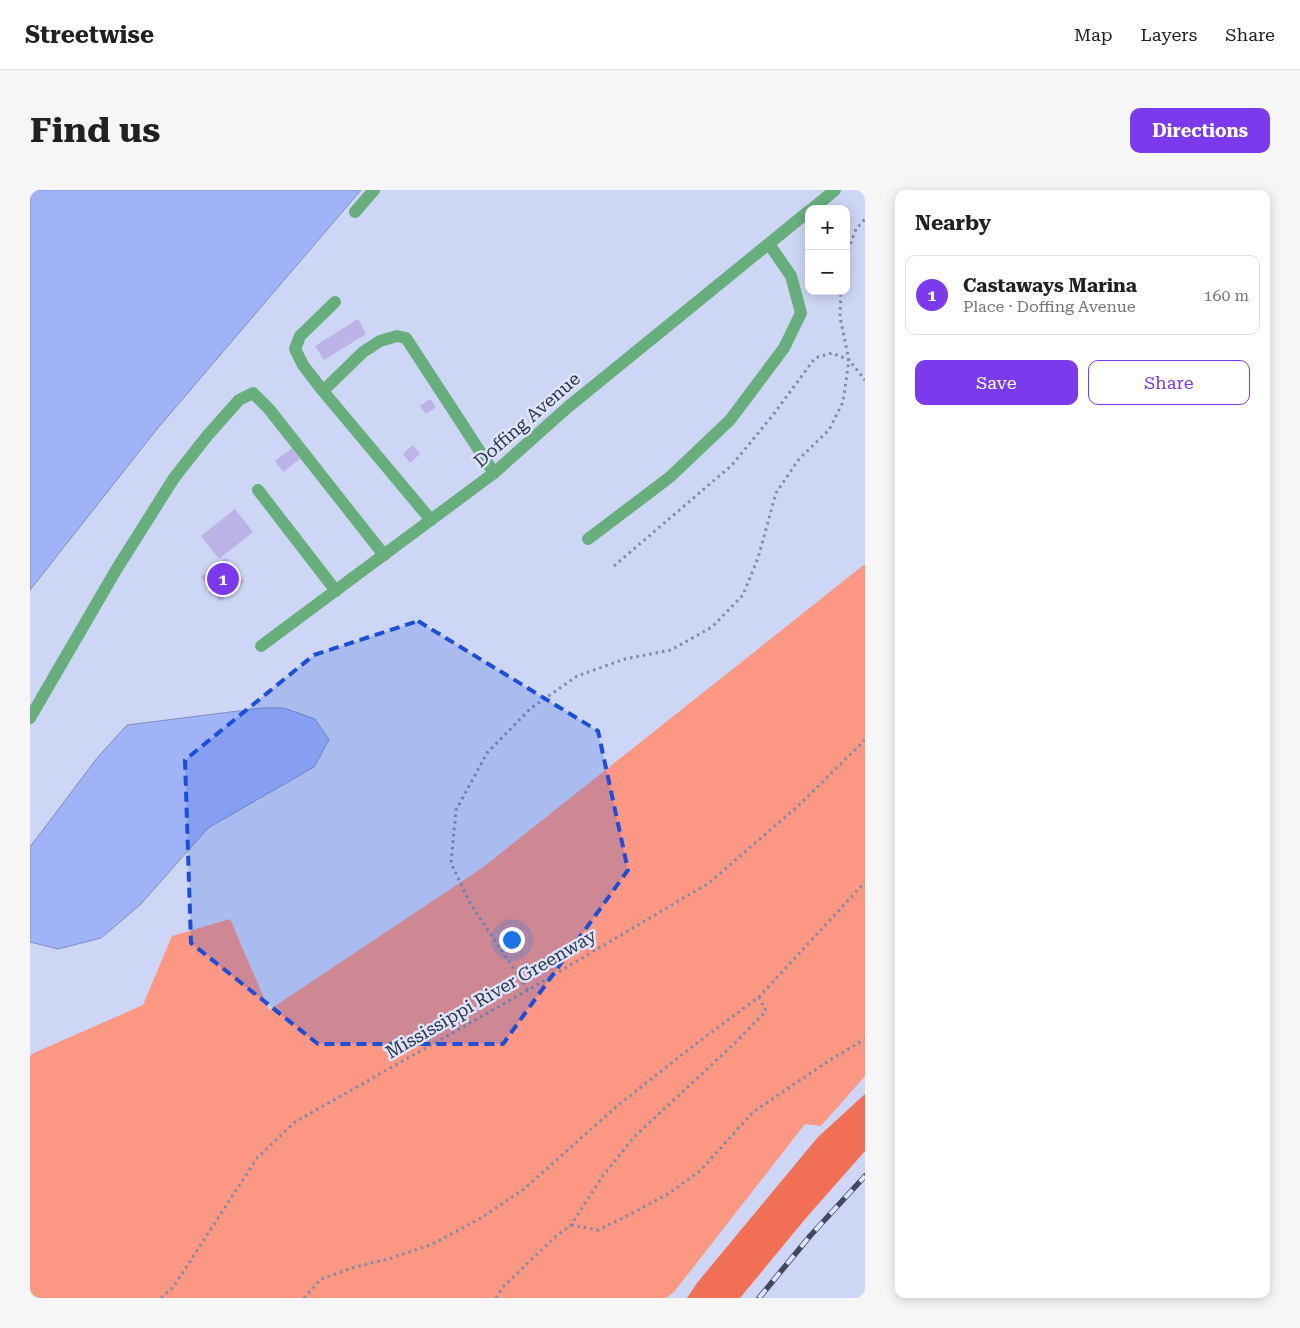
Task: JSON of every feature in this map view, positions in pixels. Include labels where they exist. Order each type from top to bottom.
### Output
[{"type":"street","points":[[355,212],[374,190]]},
{"type":"street","points":[[817,205],[835,190]]},
{"type":"street","name":"Doffing Avenue","points":[[261,646],[494,473],[568,407],[805,214]]},
{"type":"street","points":[[588,539],[670,477],[730,420],[784,348],[801,313],[791,276],[769,244]]},
{"type":"street","points":[[335,302],[300,336],[295,349],[303,365],[432,520]]},
{"type":"street","points":[[324,391],[362,352],[380,342],[397,336],[406,338],[494,473]]},
{"type":"street","points":[[30,718],[116,570],[174,478],[207,436],[239,400],[253,393],[269,409],[384,555]]},
{"type":"street","points":[[258,490],[336,591]]},
{"type":"path","points":[[848,250],[856,229],[865,219]]},
{"type":"path","points":[[528,990],[471,905],[451,864],[456,810],[487,753],[530,709],[577,676],[624,660],[671,650],[712,627],[743,595],[758,558],[776,493],[799,459],[830,430],[843,402],[849,360],[840,317],[841,295]]},
{"type":"path","points":[[614,566],[732,465],[816,358],[832,353],[849,360],[865,380]]},
{"type":"path","name":"Mississippi River Greenway","points":[[161,1298],[174,1286],[257,1158],[295,1122],[528,990],[708,883],[797,807],[865,740]]},
{"type":"path","points":[[304,1298],[321,1279],[433,1244],[481,1218],[524,1189],[617,1106],[759,997],[865,882]]},
{"type":"path","points":[[496,1298],[503,1288],[571,1225],[602,1178],[634,1137],[766,1011],[759,997]]},
{"type":"path","points":[[571,1225],[598,1230],[668,1194],[700,1171],[753,1112],[830,1060],[865,1039]]},
{"type":"highlighted area","points":[[418,621],[598,731],[628,870],[503,1044],[318,1044],[191,943],[185,760],[314,655]]},
{"type":"shaded area","points":[[865,564],[865,1076],[821,1126],[805,1124],[674,1292],[666,1298],[30,1298],[30,1056],[143,1005],[172,936],[230,919],[269,1010],[482,868]]},
{"type":"shaded area","points":[[865,1094],[865,1151],[806,1218],[740,1298],[687,1298],[697,1283],[818,1137]]},
{"type":"water","points":[[30,190],[361,190],[157,429],[30,590]]},
{"type":"water","points":[[262,708],[284,708],[315,719],[329,740],[314,767],[208,828],[140,905],[101,938],[58,949],[30,942],[30,847],[97,758],[127,725]]},
{"type":"building","points":[[358,319],[366,334],[324,360],[315,346]]},
{"type":"building","points":[[430,399],[436,407],[426,414],[420,406]]},
{"type":"building","points":[[413,445],[420,454],[410,463],[403,454]]},
{"type":"building","points":[[292,448],[300,459],[283,472],[275,461]]},
{"type":"building","points":[[235,509],[253,532],[219,559],[201,536]]},
{"type":"building","points":[[226,558],[244,582],[220,601],[201,577]]},
{"type":"railway","points":[[759,1298],[810,1236],[865,1176]]},
{"type":"place","name":"Castaways Marina","points":[[223,579]]}]
